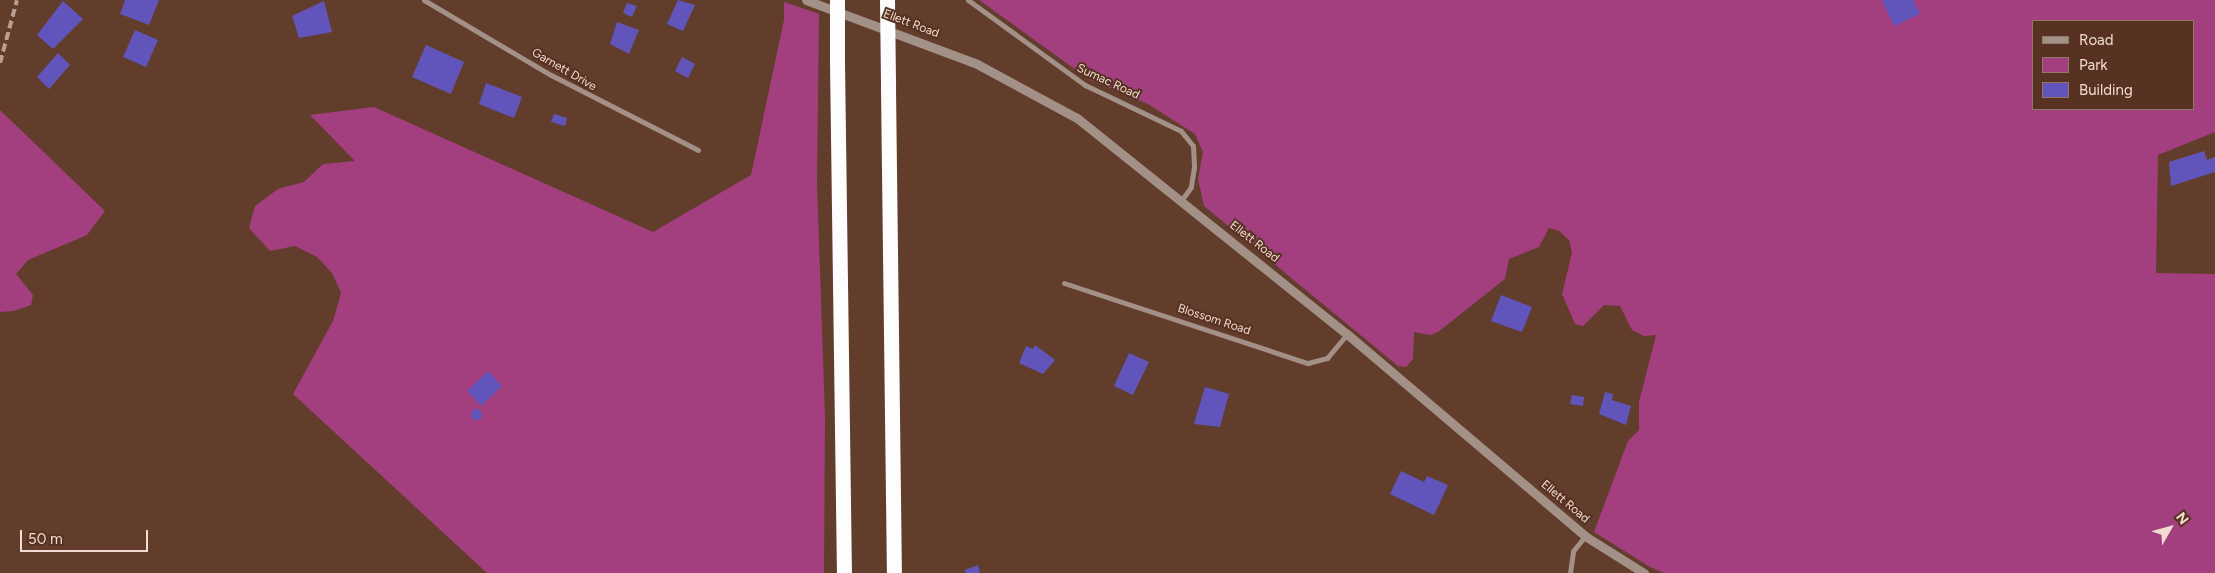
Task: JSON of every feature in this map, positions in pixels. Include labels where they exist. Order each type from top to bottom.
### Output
[{"type":"highway","points":[[837,0],[844,573]]},
{"type":"highway","points":[[887,0],[894,573]]},
{"type":"street","name":"Garnett Drive","points":[[424,0],[551,75],[698,150]]},
{"type":"street","name":"Ellett Road","points":[[806,0],[915,38],[1043,99],[1076,118],[1347,334],[1585,536],[1644,573]]},
{"type":"street","name":"Sumac Road","points":[[968,0],[1002,29],[1085,85],[1181,131],[1193,146],[1194,167],[1191,187],[1181,201]]},
{"type":"street","name":"Blossom Road","points":[[1064,284],[1308,363],[1327,358],[1347,334]]},
{"type":"street","points":[[1570,573],[1573,551],[1585,536]]},
{"type":"green space","points":[[979,0],[2215,0],[2215,132],[2158,155],[2156,273],[2215,274],[2215,573],[1664,573],[1650,567],[1594,532],[1628,441],[1639,430],[1639,402],[1656,335],[1644,336],[1632,330],[1620,306],[1604,305],[1583,326],[1575,324],[1562,294],[1572,253],[1569,240],[1559,231],[1549,228],[1539,247],[1509,259],[1505,279],[1438,332],[1430,335],[1414,332],[1413,359],[1406,367],[1398,366],[1204,206],[1198,179],[1203,152],[1195,134],[1148,104],[1090,80]]},
{"type":"green space","points":[[784,2],[819,14],[817,184],[825,416],[824,573],[487,573],[293,394],[333,321],[341,293],[332,273],[317,257],[295,246],[270,251],[249,228],[255,206],[278,189],[304,182],[323,164],[355,161],[310,115],[374,107],[653,232],[751,175],[784,20]]},
{"type":"green space","points":[[0,110],[105,211],[87,235],[28,260],[16,274],[33,295],[31,305],[14,311],[0,312]]},
{"type":"building","points":[[125,0],[159,0],[149,25],[120,14]]},
{"type":"building","points":[[678,0],[695,5],[683,31],[667,24]]},
{"type":"building","points":[[1882,0],[1913,0],[1920,14],[1894,26]]},
{"type":"building","points":[[63,1],[83,19],[53,49],[37,35]]},
{"type":"building","points":[[324,1],[332,32],[299,38],[292,16]]},
{"type":"building","points":[[627,3],[637,6],[632,17],[623,13]]},
{"type":"building","points":[[617,22],[639,30],[629,54],[610,44]]},
{"type":"building","points":[[135,30],[158,40],[146,67],[123,57]]},
{"type":"building","points":[[426,45],[464,62],[451,94],[412,77]]},
{"type":"building","points":[[58,53],[70,65],[49,89],[37,77]]},
{"type":"building","points":[[682,57],[695,64],[688,78],[675,71]]},
{"type":"building","points":[[486,83],[522,97],[514,118],[479,104]]},
{"type":"building","points":[[554,114],[567,118],[565,126],[551,122]]},
{"type":"building","points":[[2204,151],[2207,160],[2215,157],[2215,172],[2171,186],[2169,162]]},
{"type":"building","points":[[1501,295],[1532,307],[1522,332],[1491,321]]},
{"type":"building","points":[[1035,345],[1055,360],[1043,374],[1019,363],[1026,346],[1033,349]]},
{"type":"building","points":[[1129,353],[1149,362],[1133,395],[1114,386]]},
{"type":"building","points":[[488,371],[502,386],[481,406],[467,391]]},
{"type":"building","points":[[1205,387],[1229,394],[1220,427],[1194,424]]},
{"type":"building","points":[[1605,392],[1613,394],[1612,400],[1631,406],[1626,425],[1599,414]]},
{"type":"building","points":[[1572,395],[1584,397],[1583,406],[1570,404]]},
{"type":"building","points":[[474,409],[478,409],[481,414],[480,418],[474,419],[471,416],[471,412]]},
{"type":"building","points":[[1401,471],[1424,482],[1427,476],[1448,485],[1434,515],[1390,494]]},
{"type":"building","points":[[978,565],[980,573],[966,573],[965,570]]},
{"type":"railway","points":[[0,63],[17,0]]}]
